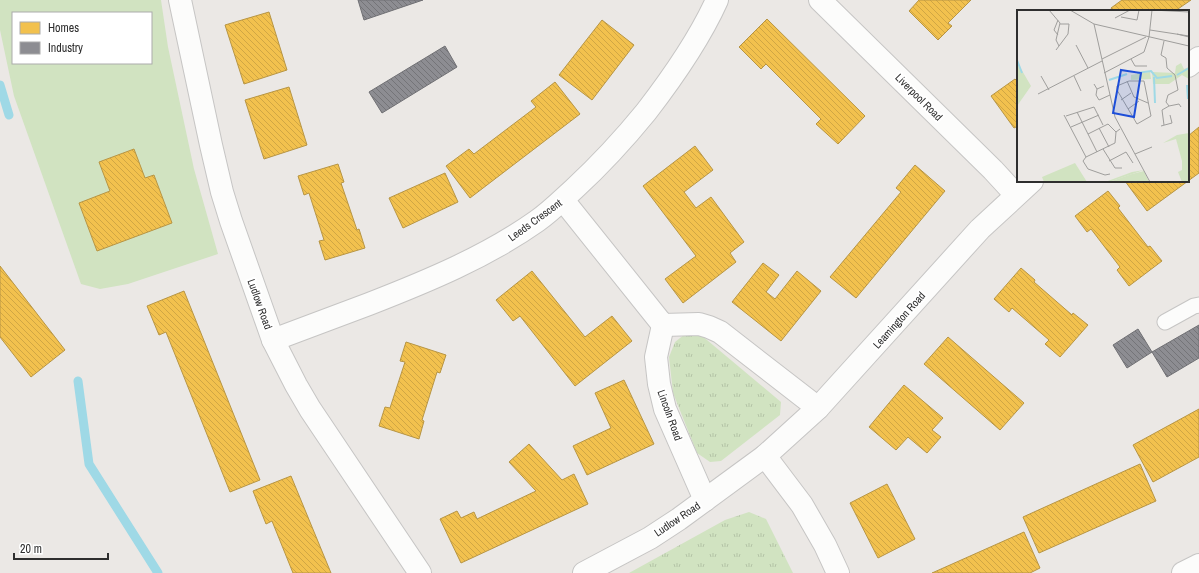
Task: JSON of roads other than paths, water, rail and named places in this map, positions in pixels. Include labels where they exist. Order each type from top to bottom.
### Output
[{"type":"street","name":"Ludlow Road","points":[[180,0],[222,192],[242,253],[274,340],[296,385],[310,409],[420,573]]},
{"type":"street","name":"Leeds Crescent","points":[[274,340],[446,273],[477,258],[538,220],[563,200],[614,150],[655,100],[677,70],[718,0]]},
{"type":"street","name":"Liverpool Road","points":[[820,0],[993,170],[1016,195]]},
{"type":"street","points":[[1189,65],[1199,58]]},
{"type":"street","name":"Leamington Road","points":[[765,456],[818,408],[847,378],[980,229],[1031,182]]},
{"type":"street","points":[[563,200],[663,325],[699,324],[720,332],[818,408]]},
{"type":"street","name":"Lincoln Road","points":[[663,325],[656,357],[659,384],[666,409],[705,500]]},
{"type":"street","name":"Ludlow Road","points":[[584,573],[650,538],[765,456]]},
{"type":"street","points":[[765,456],[802,505],[825,545],[838,573]]},
{"type":"street","points":[[1183,573],[1199,565]]},
{"type":"lane","points":[[1165,322],[1194,306],[1199,305]]},
{"type":"waterway","points":[[0,85],[9,115]]},
{"type":"waterway","points":[[78,381],[89,464],[158,573]]}]
